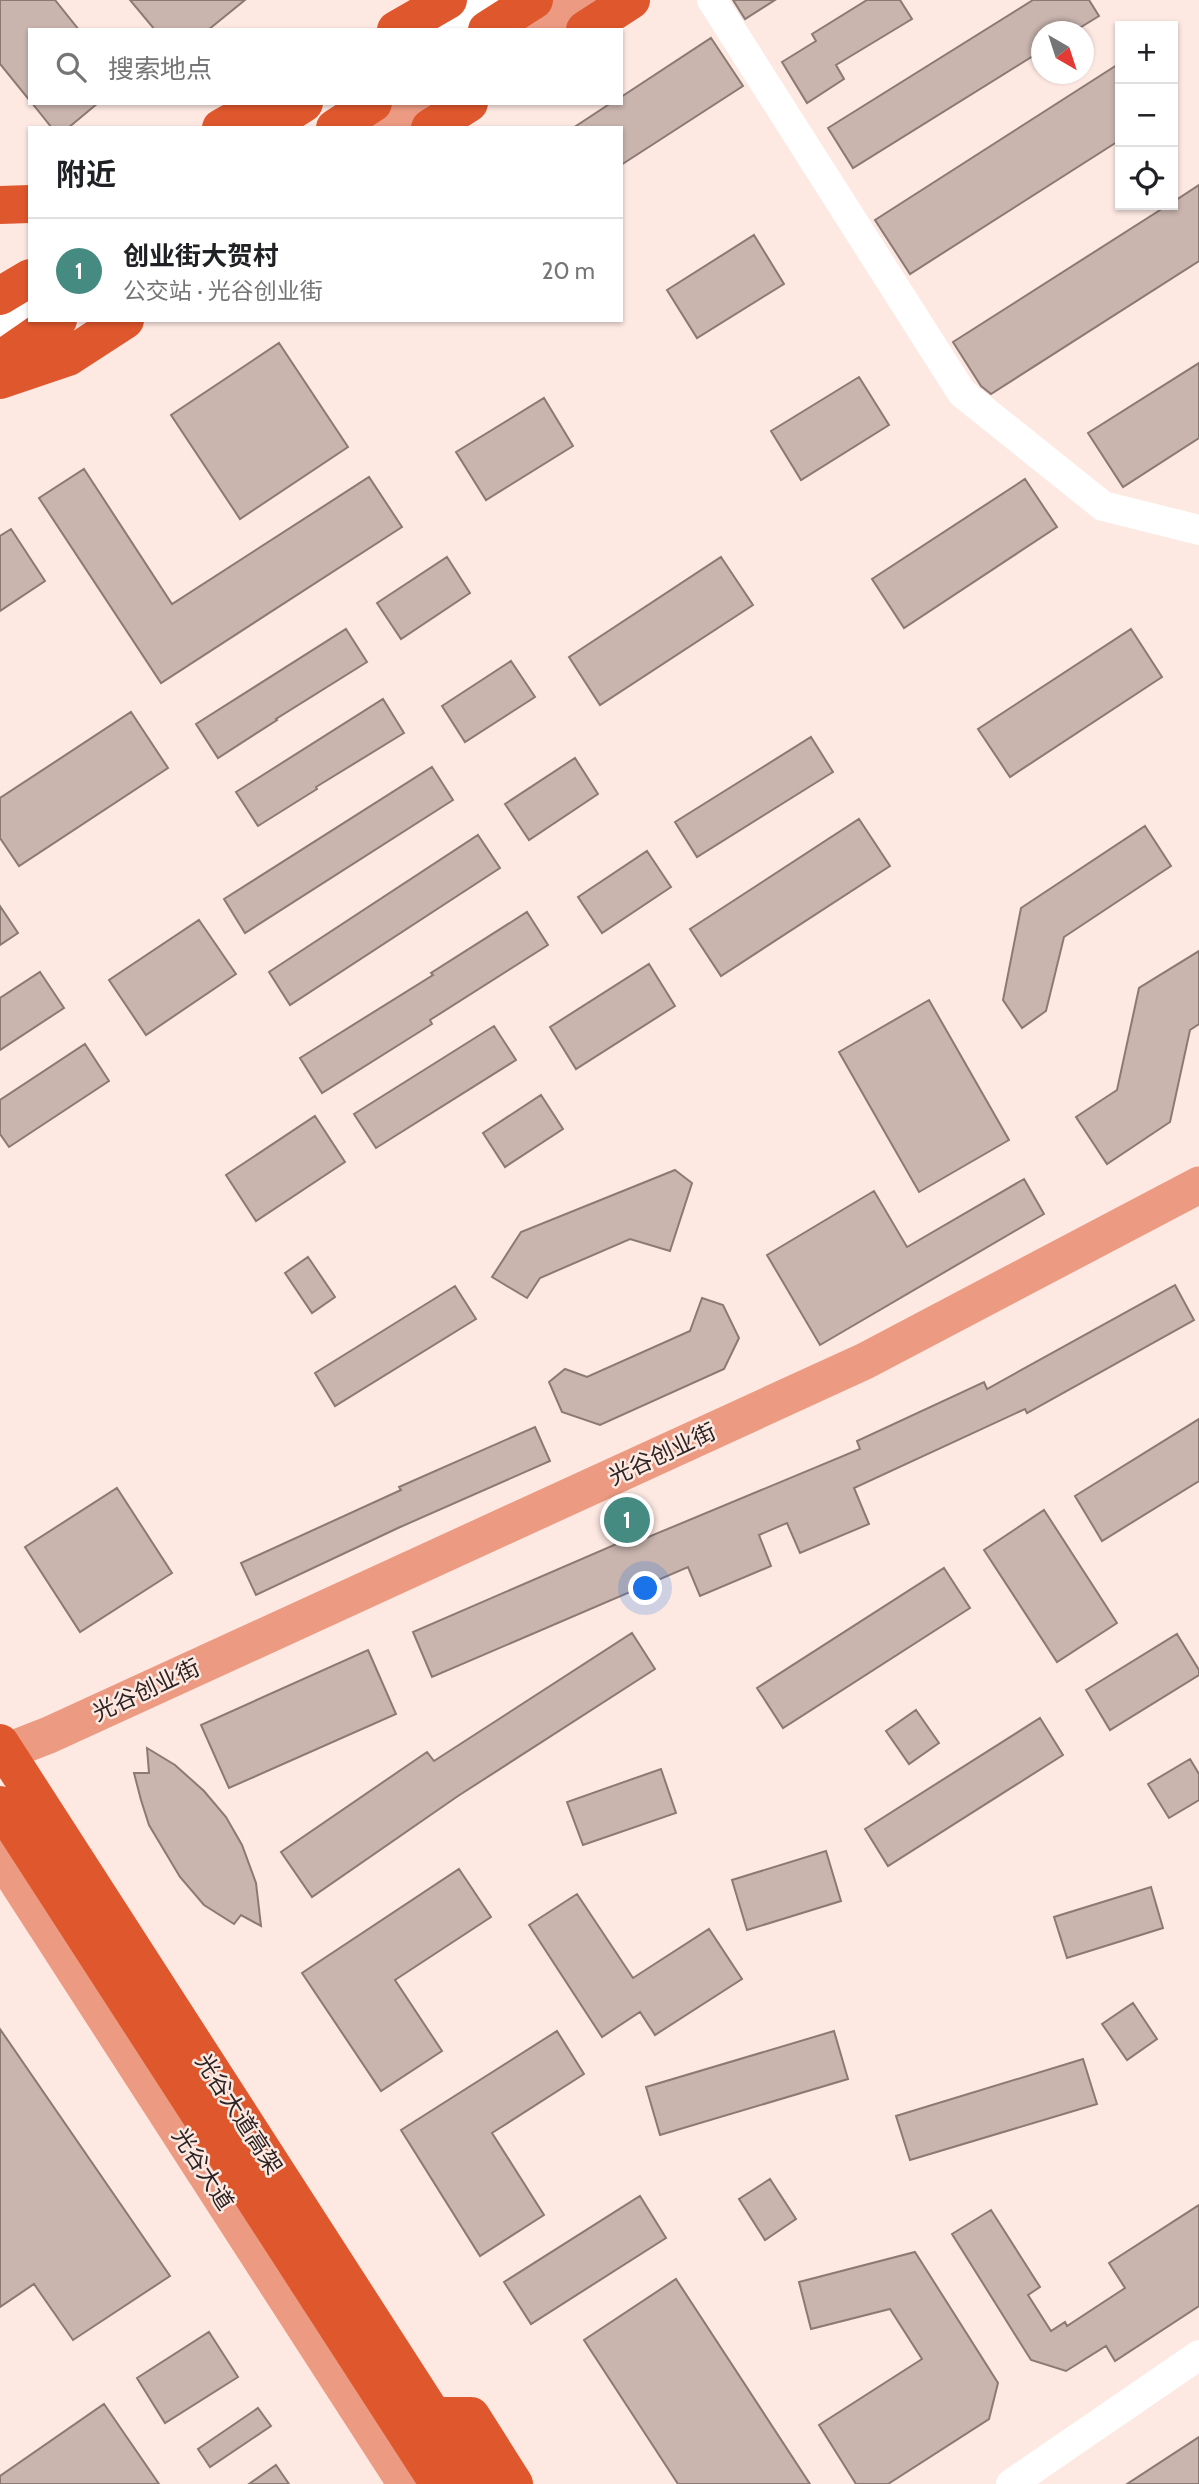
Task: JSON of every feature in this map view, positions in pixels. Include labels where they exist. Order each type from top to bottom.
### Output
[{"type":"highway","points":[[399,28],[448,0]]},
{"type":"highway","points":[[422,28],[465,0]]},
{"type":"highway","points":[[490,28],[534,0]]},
{"type":"highway","points":[[588,28],[631,0]]},
{"type":"highway","points":[[225,126],[261,105]]},
{"type":"highway","points":[[268,126],[301,105]]},
{"type":"highway","points":[[338,126],[370,105]]},
{"type":"highway","points":[[433,126],[466,105]]},
{"type":"highway","points":[[0,205],[28,204]]},
{"type":"highway","points":[[0,296],[28,279]]},
{"type":"highway","points":[[0,339],[29,322]]},
{"type":"highway","points":[[0,361],[55,322]]},
{"type":"highway","points":[[0,380],[68,357],[122,322]]},
{"type":"highway","name":"光谷大道高架","points":[[3,1759],[54,1828],[477,2484]]},
{"type":"highway","name":"光谷大道高架","points":[[3,1759],[439,2484]]},
{"type":"highway","points":[[441,2416],[471,2416],[514,2484]]},
{"type":"main road","points":[[404,28],[448,0]]},
{"type":"main road","points":[[542,28],[584,0]]},
{"type":"main road","points":[[251,126],[284,105]]},
{"type":"main road","points":[[389,126],[422,105]]},
{"type":"main road","points":[[0,285],[28,267]]},
{"type":"main road","points":[[0,361],[72,322]]},
{"type":"main road","name":"光谷创业街","points":[[3,1759],[49,1735],[865,1360],[1199,1185]]},
{"type":"main road","name":"光谷创业街","points":[[3,1759],[876,1383],[1199,1214]]},
{"type":"main road","points":[[3,1759],[69,1826],[486,2484]]},
{"type":"main road","name":"光谷大道","points":[[0,1855],[406,2484]]},
{"type":"street","points":[[441,28],[484,0]]},
{"type":"street","points":[[473,28],[516,0]]},
{"type":"street","points":[[712,0],[962,393],[1102,506],[1199,530]]},
{"type":"street","points":[[288,126],[320,105]]},
{"type":"street","points":[[318,126],[351,105]]},
{"type":"street","points":[[0,307],[28,290]]},
{"type":"street","points":[[0,326],[28,310]]},
{"type":"street","points":[[1011,2484],[1199,2355]]},
{"type":"building","points":[[0,0],[55,0],[77,28],[28,28],[28,99],[0,64]]},
{"type":"building","points":[[130,0],[245,0],[210,28],[153,28]]},
{"type":"building","points":[[733,0],[775,0],[745,19]]},
{"type":"building","points":[[867,0],[900,0],[912,19],[836,65],[844,79],[807,103],[782,62],[816,41],[812,34]]},
{"type":"building","points":[[1033,0],[1089,0],[1099,16],[1091,21],[1031,21],[1031,57],[853,168],[828,128]]},
{"type":"building","points":[[711,38],[743,86],[623,164],[623,126],[576,126],[608,105],[623,105],[623,96]]},
{"type":"building","points":[[1115,66],[1115,143],[910,274],[875,220],[1087,84],[1094,84],[1094,80]]},
{"type":"building","points":[[34,105],[96,105],[70,126],[50,126]]},
{"type":"building","points":[[1199,185],[1199,261],[991,394],[981,386],[953,342],[1160,210],[1178,210],[1178,199]]},
{"type":"building","points":[[754,235],[784,284],[697,338],[667,290]]},
{"type":"building","points":[[279,343],[348,447],[240,519],[171,415]]},
{"type":"building","points":[[1199,363],[1199,438],[1123,487],[1088,433]]},
{"type":"building","points":[[859,377],[889,425],[801,480],[771,431]]},
{"type":"building","points":[[544,398],[573,446],[486,500],[456,452]]},
{"type":"building","points":[[84,469],[172,604],[369,477],[402,527],[161,683],[39,498]]},
{"type":"building","points":[[1025,479],[1057,527],[904,628],[872,579]]},
{"type":"building","points":[[11,529],[45,581],[0,611],[0,536]]},
{"type":"building","points":[[447,557],[470,593],[401,639],[377,603]]},
{"type":"building","points":[[721,557],[753,605],[600,705],[569,657]]},
{"type":"building","points":[[346,629],[367,662],[218,758],[196,724]]},
{"type":"building","points":[[1131,629],[1162,677],[1010,777],[978,729]]},
{"type":"building","points":[[511,661],[535,697],[465,742],[442,706]]},
{"type":"building","points":[[383,699],[404,733],[258,826],[236,792]]},
{"type":"building","points":[[131,712],[168,768],[19,866],[0,838],[0,798]]},
{"type":"building","points":[[811,737],[833,772],[697,857],[675,822]]},
{"type":"building","points":[[575,758],[598,794],[529,840],[505,804]]},
{"type":"building","points":[[432,767],[453,800],[245,933],[224,899]]},
{"type":"building","points":[[859,819],[890,866],[721,976],[690,929]]},
{"type":"building","points":[[1145,826],[1171,866],[1064,937],[1046,1011],[1022,1028],[1003,1000],[1021,908]]},
{"type":"building","points":[[478,835],[500,868],[290,1005],[269,972]]},
{"type":"building","points":[[647,851],[671,887],[602,933],[578,897]]},
{"type":"building","points":[[0,906],[18,933],[0,945]]},
{"type":"building","points":[[527,912],[548,945],[430,1020],[432,1024],[322,1093],[300,1058],[433,975],[431,973]]},
{"type":"building","points":[[199,920],[236,974],[146,1035],[109,980]]},
{"type":"building","points":[[1199,951],[1199,1024],[1190,1030],[1170,1122],[1107,1164],[1076,1117],[1117,1090],[1139,988]]},
{"type":"building","points":[[649,964],[675,1006],[576,1069],[550,1027]]},
{"type":"building","points":[[40,972],[64,1008],[0,1050],[0,998]]},
{"type":"building","points":[[929,1000],[1009,1140],[919,1192],[839,1052]]},
{"type":"building","points":[[494,1026],[516,1060],[376,1148],[354,1114]]},
{"type":"building","points":[[85,1044],[109,1081],[9,1147],[0,1134],[0,1100]]},
{"type":"building","points":[[541,1095],[563,1129],[505,1167],[483,1133]]},
{"type":"building","points":[[315,1116],[345,1162],[256,1221],[226,1175]]},
{"type":"building","points":[[675,1170],[692,1183],[670,1251],[630,1239],[540,1278],[527,1298],[492,1277],[521,1232]]},
{"type":"building","points":[[1024,1179],[1044,1214],[820,1345],[767,1255],[874,1191],[907,1247]]},
{"type":"building","points":[[308,1257],[335,1297],[312,1313],[285,1273]]},
{"type":"building","points":[[1175,1285],[1194,1320],[1027,1413],[1025,1409],[854,1488],[869,1524],[800,1553],[787,1523],[759,1535],[771,1566],[700,1596],[688,1567],[432,1677],[413,1632],[644,1532],[646,1538],[860,1449],[857,1441],[984,1382],[987,1389]]},
{"type":"building","points":[[455,1286],[476,1319],[335,1406],[315,1373]]},
{"type":"building","points":[[702,1298],[723,1305],[739,1338],[724,1369],[600,1425],[562,1412],[549,1382],[565,1369],[587,1377],[690,1331]]},
{"type":"building","points":[[1199,1419],[1199,1481],[1102,1541],[1075,1496]]},
{"type":"building","points":[[535,1427],[550,1461],[256,1595],[241,1563],[401,1490],[399,1487]]},
{"type":"building","points":[[117,1488],[172,1573],[80,1632],[25,1547]]},
{"type":"building","points":[[1044,1510],[1117,1623],[1057,1662],[984,1550]]},
{"type":"building","points":[[944,1568],[970,1608],[783,1728],[757,1688]]},
{"type":"building","points":[[632,1633],[655,1669],[458,1796],[312,1897],[281,1852],[427,1752],[434,1761]]},
{"type":"building","points":[[1177,1634],[1199,1670],[1199,1675],[1110,1730],[1086,1690]]},
{"type":"building","points":[[368,1650],[396,1714],[229,1788],[201,1725]]},
{"type":"building","points":[[916,1710],[939,1743],[909,1764],[886,1731]]},
{"type":"building","points":[[1040,1718],[1063,1755],[888,1866],[865,1829]]},
{"type":"building","points":[[147,1748],[175,1765],[204,1791],[226,1817],[242,1845],[256,1883],[261,1926],[241,1915],[234,1924],[204,1905],[180,1877],[149,1825],[134,1773],[149,1773]]},
{"type":"building","points":[[1190,1759],[1199,1774],[1199,1800],[1169,1818],[1148,1784]]},
{"type":"building","points":[[661,1769],[676,1813],[583,1845],[567,1802]]},
{"type":"building","points":[[826,1851],[841,1901],[747,1930],[732,1880]]},
{"type":"building","points":[[459,1869],[491,1917],[395,1980],[442,2051],[381,2091],[302,1973]]},
{"type":"building","points":[[1151,1887],[1163,1928],[1067,1958],[1054,1917]]},
{"type":"building","points":[[577,1894],[633,1978],[709,1929],[742,1979],[655,2035],[640,2012],[602,2037],[529,1925]]},
{"type":"building","points":[[1133,2003],[1157,2039],[1127,2060],[1102,2024]]},
{"type":"building","points":[[0,2029],[170,2276],[73,2340],[34,2284],[0,2307]]},
{"type":"building","points":[[557,2031],[584,2074],[492,2133],[544,2215],[480,2256],[401,2130]]},
{"type":"building","points":[[834,2031],[848,2079],[660,2135],[646,2087]]},
{"type":"building","points":[[1083,2059],[1097,2104],[910,2160],[896,2116]]},
{"type":"building","points":[[770,2179],[796,2219],[765,2240],[739,2199]]},
{"type":"building","points":[[640,2196],[666,2238],[531,2324],[504,2282]]},
{"type":"building","points":[[1199,2205],[1199,2306],[1115,2361],[1106,2346],[1066,2371],[1031,2360],[952,2234],[991,2210],[1040,2287],[1028,2295],[1051,2331],[1065,2322],[1067,2326],[1125,2288],[1109,2263]]},
{"type":"building","points":[[915,2252],[998,2383],[989,2419],[888,2484],[856,2484],[819,2425],[922,2359],[890,2309],[811,2329],[799,2282]]},
{"type":"building","points":[[676,2279],[810,2484],[678,2484],[584,2340]]},
{"type":"building","points":[[209,2332],[238,2377],[165,2423],[137,2378]]},
{"type":"building","points":[[104,2404],[159,2484],[0,2484],[0,2476]]},
{"type":"building","points":[[258,2408],[271,2426],[210,2467],[198,2449]]},
{"type":"building","points":[[1199,2437],[1199,2484],[1127,2484]]},
{"type":"building","points":[[276,2465],[289,2484],[249,2484]]},
{"type":"place","name":"创业街大贺村","points":[[627,1520]]}]
